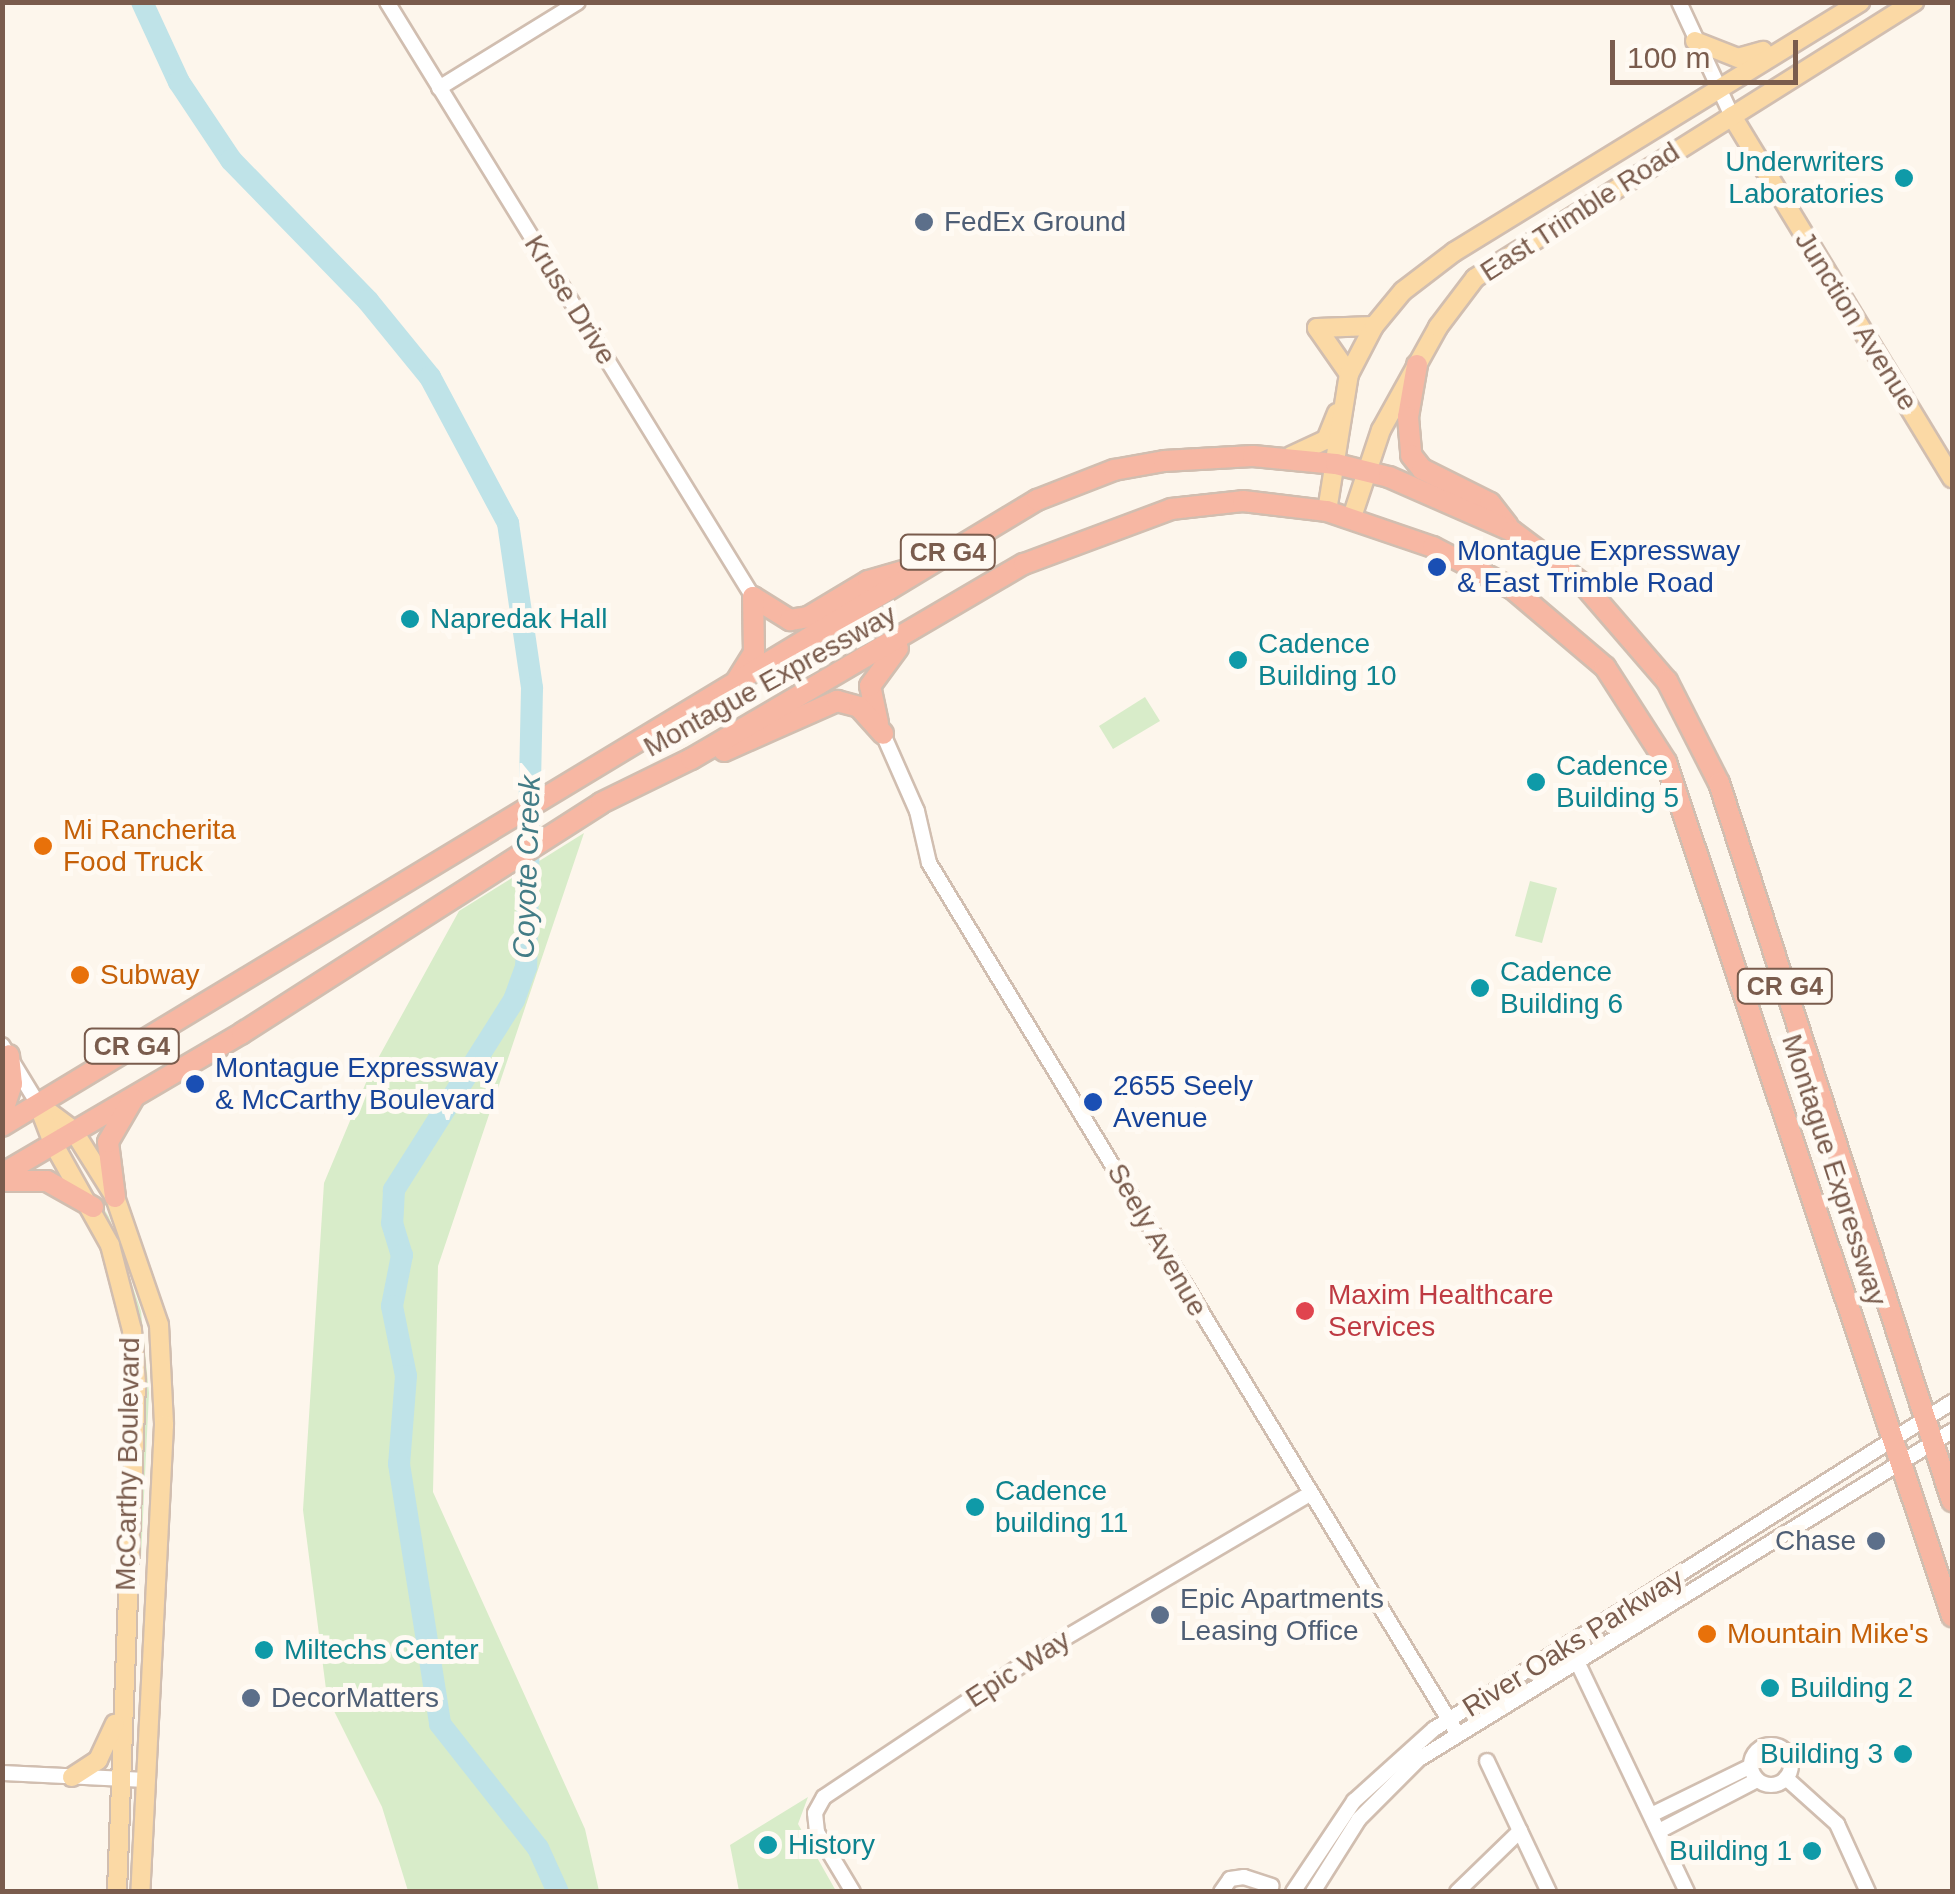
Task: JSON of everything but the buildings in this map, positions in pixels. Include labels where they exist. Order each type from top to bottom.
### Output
[{"type":"highway","points":[[1417,365],[1408,418],[1411,455],[1422,470],[1490,503],[1512,531]]},
{"type":"highway","name":"Montague Expressway","points":[[2,1126],[440,857],[731,687],[928,563],[1037,500],[1114,470],[1198,457],[1286,458],[1336,464],[1364,470],[1512,531],[1584,585],[1640,645],[1700,739],[1926,1418],[1944,1437],[1952,1501]]},
{"type":"highway","name":"Montague Expressway","points":[[2,1174],[242,1032],[449,896],[591,809],[691,759],[1024,564],[1121,523],[1243,501],[1326,510],[1433,547],[1513,589],[1592,655],[1632,703],[1682,802],[1952,1616]]},
{"type":"highway","points":[[753,597],[790,620],[808,617],[868,581],[928,563]]},
{"type":"highway","points":[[731,687],[754,653],[753,597]]},
{"type":"highway","points":[[883,734],[870,686],[910,634]]},
{"type":"highway","points":[[691,759],[764,736],[837,701],[859,707],[883,734]]},
{"type":"highway","points":[[2,1114],[12,1084],[6,1050]]},
{"type":"highway","points":[[116,1197],[107,1170],[108,1142],[140,1090]]},
{"type":"highway","points":[[2,1182],[47,1181],[92,1207]]},
{"type":"main road","name":"East Trimble Road","points":[[1352,517],[1364,470],[1417,365],[1459,296],[1494,262],[1914,2]]},
{"type":"main road","points":[[1695,41],[1745,60],[1853,7]]},
{"type":"main road","name":"East Trimble Road","points":[[1286,458],[1326,440],[1349,374],[1374,326],[1402,291],[1454,252],[1853,7]]},
{"type":"main road","name":"Junction Avenue","points":[[1732,116],[1952,478]]},
{"type":"main road","points":[[1349,374],[1317,328],[1374,326]]},
{"type":"main road","name":"East Trimble Road","points":[[1326,510],[1336,464],[1341,403]]},
{"type":"main road","name":"McCarthy Boulevard","points":[[38,1104],[73,1130],[116,1197],[152,1290],[164,1376],[140,1892]]},
{"type":"main road","name":"McCarthy Boulevard","points":[[38,1104],[53,1143],[92,1207],[126,1296],[136,1377],[116,1780],[116,1892]]},
{"type":"main road","points":[[72,1777],[98,1760],[120,1709]]},
{"type":"street","name":"Kruse Drive","points":[[387,2],[753,597]]},
{"type":"street","points":[[439,88],[578,2]]},
{"type":"street","name":"Junction Avenue","points":[[1680,2],[1732,116]]},
{"type":"street","name":"Seely Avenue","points":[[883,734],[917,811],[929,863],[1159,1235],[1175,1275],[1453,1727]]},
{"type":"street","points":[[6,1050],[38,1104]]},
{"type":"street","name":"River Oaks Parkway","points":[[1293,1892],[1316,1850],[1369,1784],[1634,1613],[1641,1600],[1952,1402]]},
{"type":"street","name":"River Oaks Parkway","points":[[1572,1652],[1679,1594],[1944,1437]]},
{"type":"street","name":"Epic Way","points":[[853,1892],[817,1832],[815,1813],[824,1797],[1044,1651],[1308,1494]]},
{"type":"street","points":[[1679,1594],[1752,1531]]},
{"type":"street","points":[[1572,1652],[1687,1892]]},
{"type":"street","name":"River Oaks Parkway","points":[[1313,1892],[1359,1819],[1453,1727]]},
{"type":"street","points":[[1659,1831],[1754,1773],[1763,1747],[1780,1748],[1790,1762],[1786,1778],[1772,1785],[1754,1773]]},
{"type":"street","points":[[1487,1761],[1549,1892]]},
{"type":"street","points":[[2,1773],[144,1780]]},
{"type":"street","points":[[1651,1814],[1754,1773]]},
{"type":"street","points":[[1786,1778],[1836,1824],[1868,1892]]},
{"type":"street","points":[[1457,1892],[1520,1831]]},
{"type":"street","points":[[1222,1892],[1230,1878],[1244,1877],[1272,1886]]},
{"type":"green space","points":[[1145,697],[1160,721],[1113,749],[1099,726]]},
{"type":"green space","points":[[584,833],[438,1266],[433,1492],[585,1829],[599,1891],[408,1891],[382,1807],[327,1697],[303,1510],[324,1183],[370,1073],[459,911]]},
{"type":"green space","points":[[1530,881],[1557,888],[1542,943],[1515,936]]},
{"type":"green space","points":[[70,1156],[109,1217],[141,1311],[149,1393],[141,1558],[136,1316],[116,1239]]},
{"type":"green space","points":[[808,1797],[798,1824],[836,1891],[739,1891],[730,1845]]},
{"type":"waterway","name":"Coyote Creek","points":[[142,2],[179,82],[231,160],[368,301],[430,377],[508,523],[532,688],[526,967],[514,1000],[394,1190],[392,1223],[402,1255],[392,1306],[406,1376],[399,1464],[440,1724],[538,1848],[558,1892]]},
{"type":"place","name":"Underwriters Laboratories","points":[[1904,178]]},
{"type":"place","name":"FedEx Ground","points":[[924,222]]},
{"type":"place","name":"Montague Expressway & East Trimble Road","points":[[1437,567]]},
{"type":"place","name":"Napredak Hall","points":[[410,619]]},
{"type":"place","name":"Cadence Building 10","points":[[1238,660]]},
{"type":"place","name":"Cadence Building 5","points":[[1536,782]]},
{"type":"place","name":"Mi Rancherita Food Truck","points":[[43,846]]},
{"type":"place","name":"Subway","points":[[80,975]]},
{"type":"place","name":"Cadence Building 6","points":[[1480,988]]},
{"type":"place","name":"Montague Expressway & McCarthy Boulevard","points":[[195,1084]]},
{"type":"place","name":"2655 Seely Avenue","points":[[1093,1102]]},
{"type":"place","name":"Maxim Healthcare Services","points":[[1305,1311]]},
{"type":"place","name":"Cadence building 11","points":[[975,1507]]},
{"type":"place","name":"Chase","points":[[1876,1541]]},
{"type":"place","name":"Epic Apartments Leasing Office","points":[[1160,1615]]},
{"type":"place","name":"Mountain Mike's","points":[[1707,1634]]},
{"type":"place","name":"Miltechs Center","points":[[264,1650]]},
{"type":"place","name":"Building 2","points":[[1770,1688]]},
{"type":"place","name":"DecorMatters","points":[[251,1698]]},
{"type":"place","name":"Building 3","points":[[1903,1754]]},
{"type":"place","name":"History","points":[[768,1845]]},
{"type":"place","name":"Building 1","points":[[1812,1851]]}]
